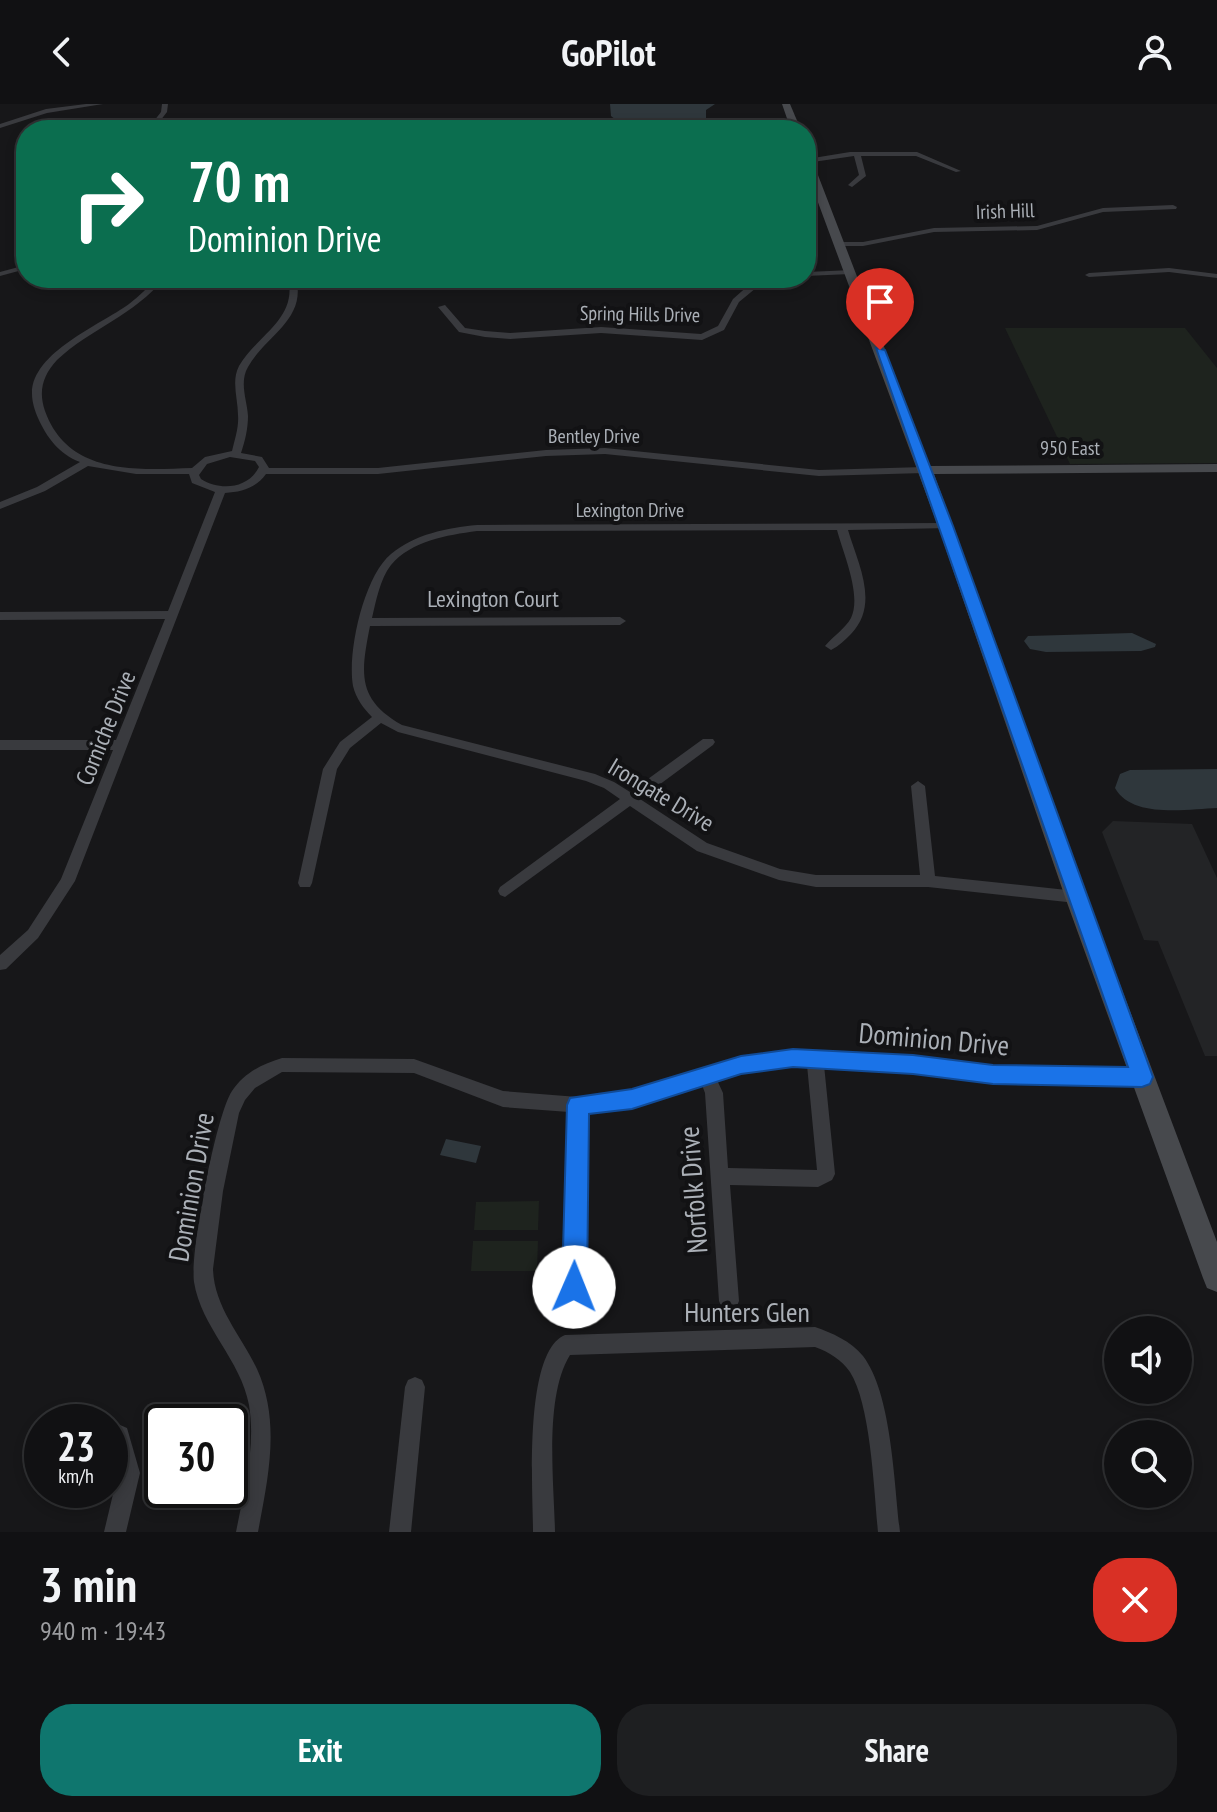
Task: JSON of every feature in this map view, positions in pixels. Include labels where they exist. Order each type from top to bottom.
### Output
[{"type":"main road","points":[[816,184],[946,526],[1076,897],[1217,1278]]},
{"type":"main road","name":"950 East","points":[[924,470],[1217,468]]},
{"type":"street","points":[[18,120],[46,111],[100,104]]},
{"type":"street","points":[[816,158],[857,154],[926,155],[958,171]]},
{"type":"street","points":[[852,185],[863,176],[857,154]]},
{"type":"street","name":"Irish Hill","points":[[838,244],[863,244],[934,230],[1037,228],[1103,210],[1173,207]]},
{"type":"street","points":[[1089,275],[1169,270],[1217,276]]},
{"type":"street","points":[[816,274],[850,272]]},
{"type":"street","points":[[150,288],[134,305],[58,355],[38,381],[37,400],[50,434],[61,447],[87,462],[130,471],[195,471],[213,457],[236,453],[258,459],[263,471],[250,483],[221,490],[200,485],[196,481],[195,471]]},
{"type":"street","points":[[236,453],[243,427],[239,378],[248,360],[285,318],[294,288]]},
{"type":"street","name":"Spring Hills Drive","points":[[442,307],[462,330],[485,334],[510,336],[601,330],[702,337],[721,328],[736,301],[751,288]]},
{"type":"street","name":"Bentley Drive","points":[[263,471],[378,471],[546,453],[605,451],[819,473],[924,470]]},
{"type":"street","points":[[0,506],[41,489],[87,462]]},
{"type":"street","name":"Corniche Drive","points":[[0,964],[33,934],[68,881],[221,490]]},
{"type":"street","name":"Lexington Drive","points":[[367,622],[375,584],[387,563],[417,542],[456,530],[946,526]]},
{"type":"street","points":[[831,646],[849,630],[860,611],[842,527]]},
{"type":"street","points":[[0,616],[173,615]]},
{"type":"street","name":"Lexington Court","points":[[367,622],[620,621]]},
{"type":"street","points":[[305,883],[330,769],[345,745],[379,718],[362,696],[357,681],[367,622]]},
{"type":"street","name":"Irongate Drive","points":[[379,718],[428,737],[565,769],[609,785],[702,847],[779,874],[816,881],[928,881],[1076,897]]},
{"type":"street","points":[[505,891],[708,742]]},
{"type":"street","points":[[0,745],[123,745]]},
{"type":"street","points":[[918,786],[928,881]]},
{"type":"street","points":[[720,1176],[818,1179],[826,1174],[815,1057]]},
{"type":"street","name":"Dominion Drive","points":[[247,1532],[263,1444],[258,1400],[211,1304],[203,1278],[205,1243],[234,1102],[250,1082],[269,1068],[282,1065],[414,1066],[503,1099],[578,1105],[632,1099],[771,1059],[815,1057],[993,1074],[1142,1077]]},
{"type":"street","name":"Norfolk Drive","points":[[707,1075],[714,1093],[729,1301]]},
{"type":"street","points":[[574,1287],[578,1105]]},
{"type":"street","name":"Hunters Glen","points":[[544,1532],[548,1378],[558,1353],[571,1343],[815,1337],[831,1343],[859,1368],[877,1427],[889,1532]]},
{"type":"street","points":[[400,1532],[415,1387]]},
{"type":"street","points":[[115,1532],[121,1508]]},
{"type":"shaded area","points":[[610,104],[715,104],[706,110],[706,119],[616,120],[611,116]]},
{"type":"shaded area","points":[[1005,328],[1185,328],[1217,368],[1217,463],[1070,464]]},
{"type":"shaded area","points":[[1132,633],[1156,644],[1155,647],[1141,651],[1046,652],[1030,649],[1024,641],[1028,636]]},
{"type":"shaded area","points":[[1217,769],[1217,808],[1147,808],[1123,798],[1115,788],[1120,774],[1130,770]]},
{"type":"shaded area","points":[[1113,821],[1192,824],[1217,878],[1217,1056],[1205,1056],[1158,941],[1144,940],[1102,832]]},
{"type":"shaded area","points":[[446,1139],[481,1146],[476,1163],[440,1155]]},
{"type":"shaded area","points":[[539,1201],[538,1230],[474,1230],[476,1202]]},
{"type":"shaded area","points":[[473,1241],[538,1241],[537,1271],[471,1271]]},
{"type":"route","points":[[574,1287],[578,1105],[632,1099],[741,1065],[771,1059],[815,1057],[993,1074],[1142,1077],[946,526],[880,350]]}]
